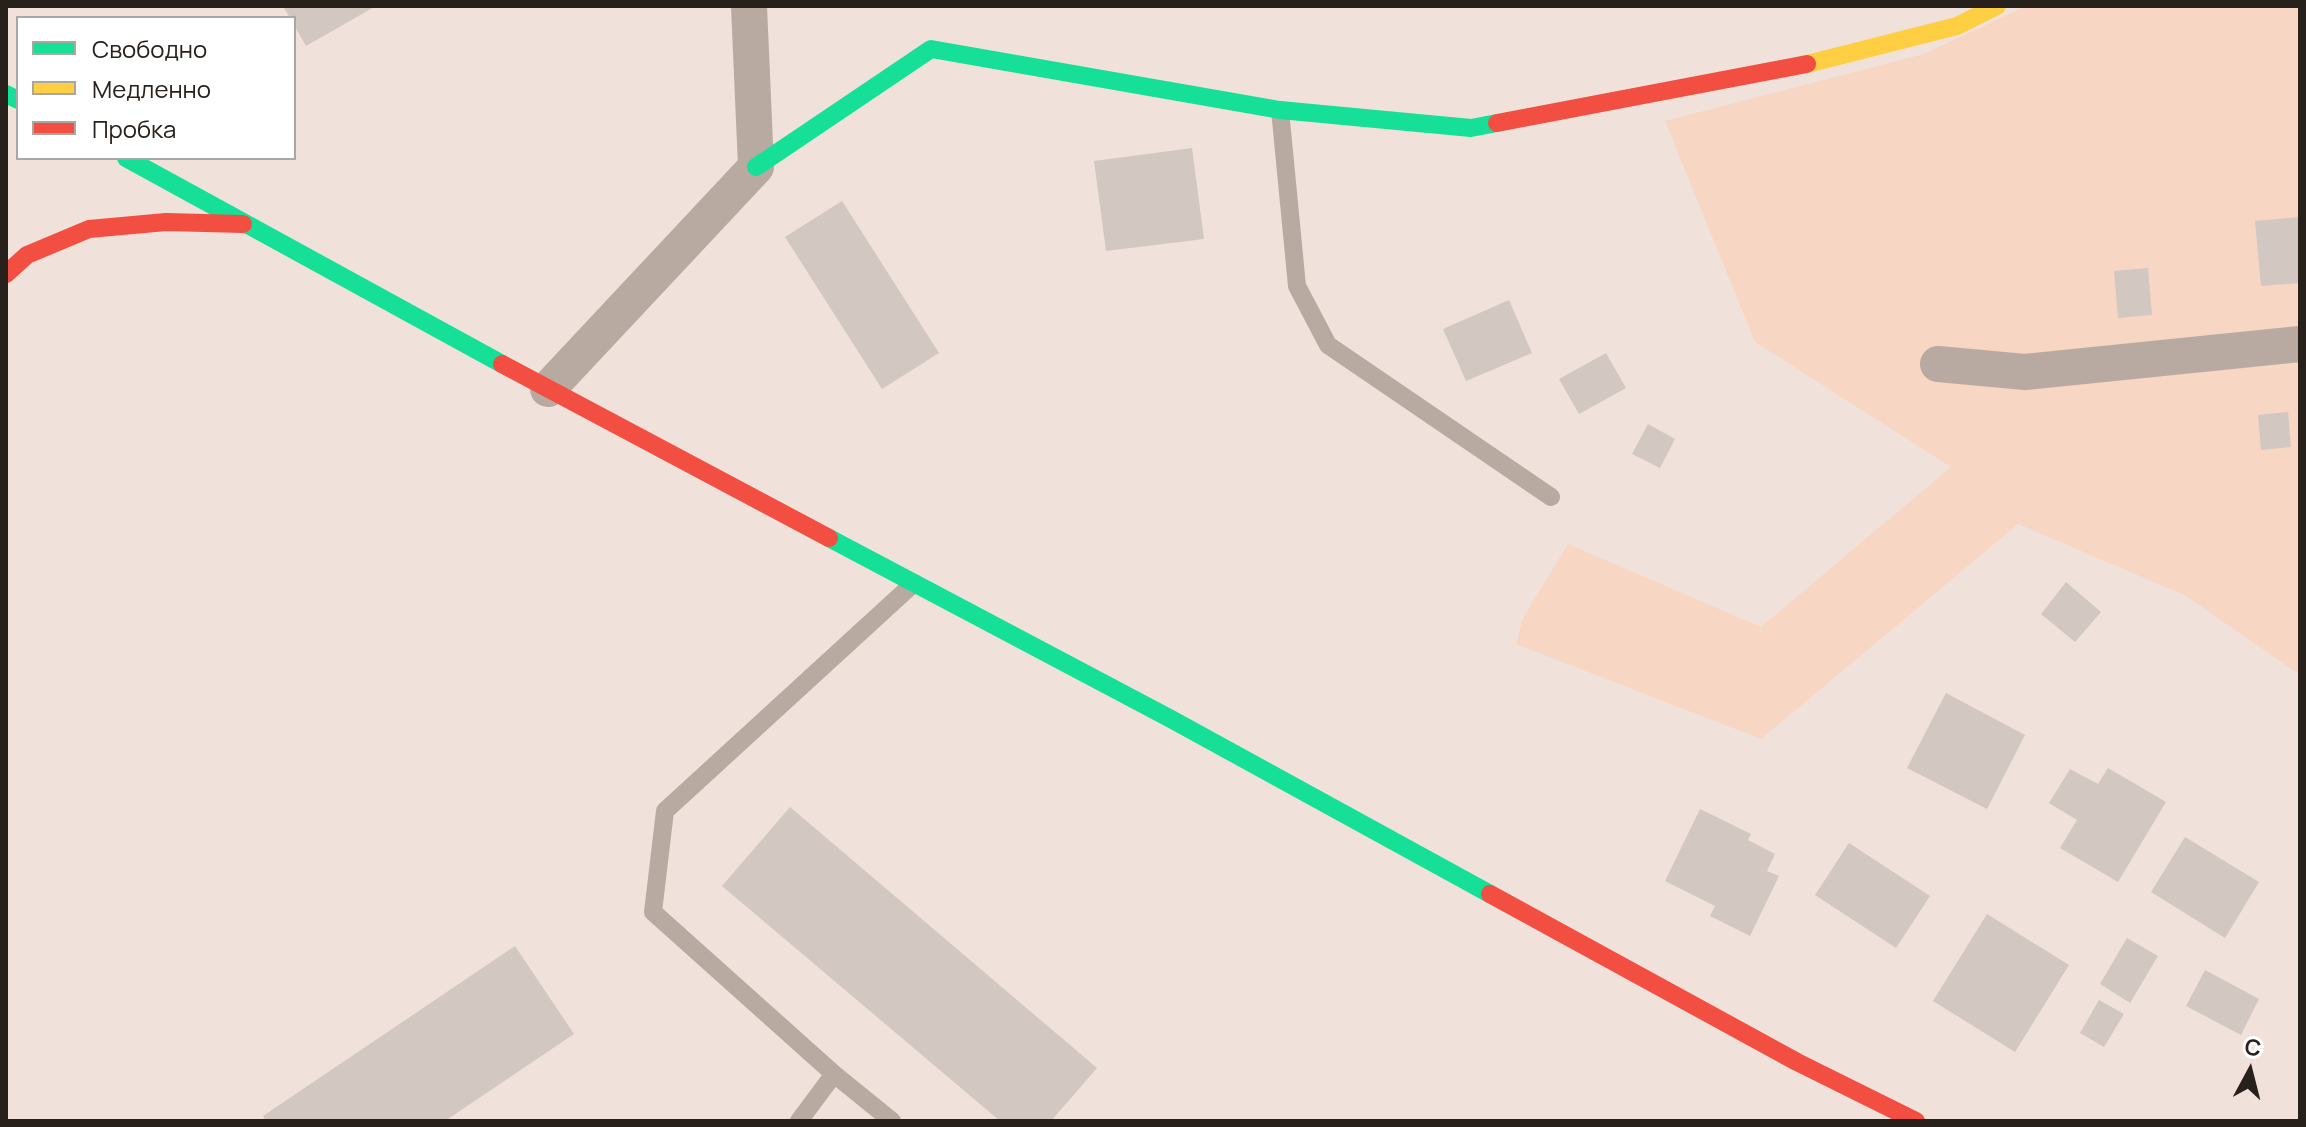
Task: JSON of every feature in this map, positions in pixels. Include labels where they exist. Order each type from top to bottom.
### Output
[{"type":"street","points":[[749,6],[756,167]]},
{"type":"street","points":[[548,389],[756,167],[931,49],[1280,110],[1471,128],[1806,64],[1957,26],[1997,6]]},
{"type":"street","points":[[130,160],[548,389],[1171,719],[1797,1062],[1916,1121]]},
{"type":"street","points":[[6,274],[27,255],[89,229],[166,222],[250,224]]},
{"type":"street","points":[[1938,364],[2025,372],[2300,344]]},
{"type":"lane","points":[[1280,110],[1297,286],[1328,345],[1551,497]]},
{"type":"lane","points":[[892,1121],[834,1074],[653,912],[665,811],[914,583]]},
{"type":"lane","points":[[799,1121],[834,1074]]},
{"type":"shaded area","points":[[2026,6],[2300,6],[2300,675],[2186,596],[2018,524],[1761,739],[1516,644],[1523,618],[1568,544],[1761,627],[1951,467],[1755,342],[1665,121],[1924,54]]},
{"type":"building","points":[[283,6],[376,6],[306,46],[296,28],[296,16],[289,16]]},
{"type":"building","points":[[1192,148],[1204,239],[1106,251],[1094,161]]},
{"type":"building","points":[[842,201],[939,353],[882,389],[785,237]]},
{"type":"building","points":[[2299,217],[2300,283],[2261,286],[2255,221]]},
{"type":"building","points":[[2148,268],[2152,315],[2118,318],[2114,271]]},
{"type":"building","points":[[1509,300],[1532,353],[1466,381],[1443,329]]},
{"type":"building","points":[[1606,353],[1626,388],[1579,414],[1559,379]]},
{"type":"building","points":[[2288,412],[2291,447],[2261,450],[2258,415]]},
{"type":"building","points":[[1648,424],[1675,439],[1660,468],[1632,454]]},
{"type":"building","points":[[2066,582],[2101,612],[2075,642],[2041,614]]},
{"type":"building","points":[[1946,693],[2025,735],[1987,809],[1907,768]]},
{"type":"building","points":[[2108,768],[2166,802],[2118,882],[2060,848],[2077,820],[2049,803],[2070,769],[2098,784]]},
{"type":"building","points":[[790,807],[1097,1068],[1051,1121],[1000,1121],[722,886]]},
{"type":"building","points":[[1700,809],[1751,834],[1748,840],[1775,854],[1767,871],[1779,876],[1750,936],[1710,916],[1715,906],[1665,881]]},
{"type":"building","points":[[2185,837],[2259,882],[2225,938],[2151,892]]},
{"type":"building","points":[[1849,843],[1930,896],[1896,948],[1815,895]]},
{"type":"building","points":[[1987,914],[2069,965],[2015,1052],[1933,1001]]},
{"type":"building","points":[[2127,938],[2158,956],[2130,1003],[2100,984]]},
{"type":"building","points":[[515,946],[574,1034],[445,1121],[266,1121],[263,1116]]},
{"type":"building","points":[[2205,970],[2259,999],[2241,1035],[2186,1006]]},
{"type":"building","points":[[2099,1000],[2124,1014],[2104,1047],[2080,1033]]},
{"type":"traffic: fast","points":[[756,167],[931,49],[1280,110],[1471,128],[1497,123]]},
{"type":"traffic: fast","points":[[6,94],[16,99]]},
{"type":"traffic: fast","points":[[130,160],[502,364]]},
{"type":"traffic: fast","points":[[829,538],[1171,719],[1490,894]]},
{"type":"traffic: slow","points":[[1807,64],[1957,26],[1997,6]]},
{"type":"traffic: jam","points":[[1497,123],[1807,64]]},
{"type":"traffic: jam","points":[[6,274],[27,255],[89,229],[166,222],[243,224]]},
{"type":"traffic: jam","points":[[502,364],[829,538]]},
{"type":"traffic: jam","points":[[1490,894],[1797,1062],[1916,1121]]}]
